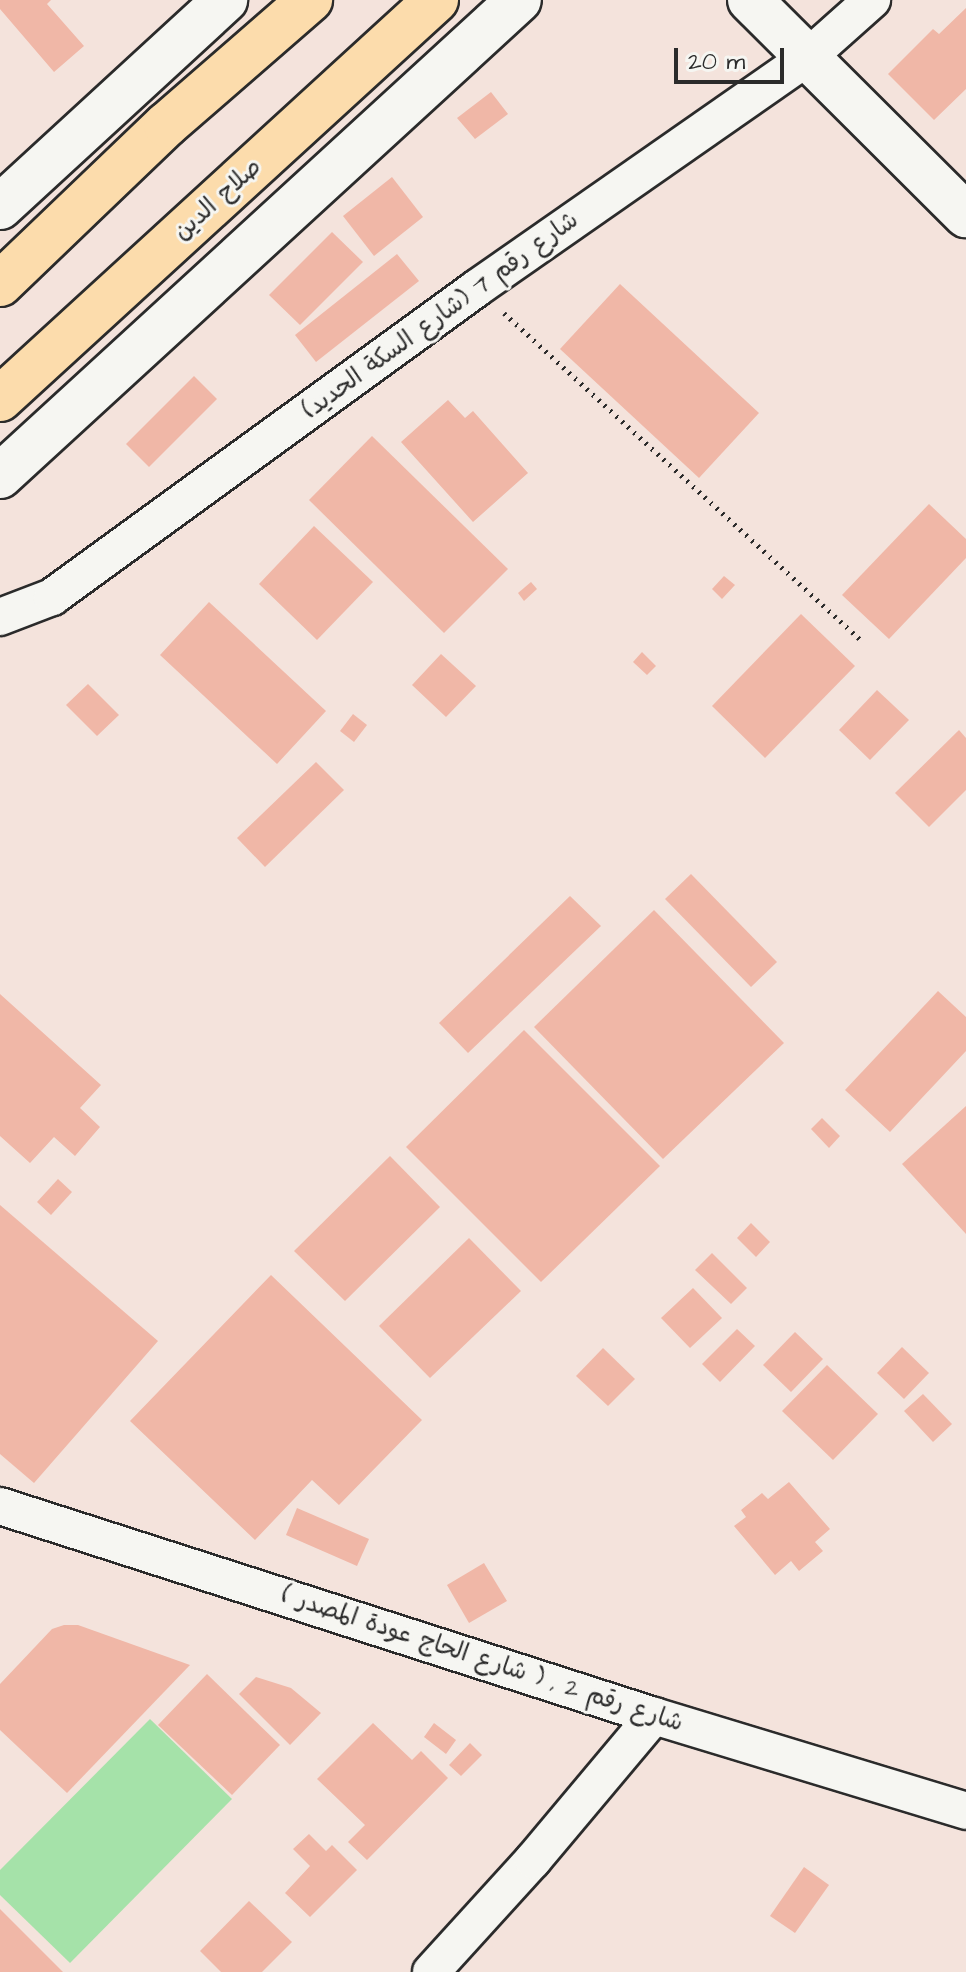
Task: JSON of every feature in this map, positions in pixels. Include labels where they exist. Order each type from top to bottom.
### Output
[{"type":"highway","points":[[0,284],[166,125],[310,0]]},
{"type":"highway","name":"صلاح الدين","points":[[0,399],[436,0]]},
{"type":"street","points":[[0,207],[225,0]]},
{"type":"street","points":[[0,476],[519,0]]},
{"type":"street","points":[[750,0],[966,215]]},
{"type":"street","name":"شارع رقم 7 (شارع السكة الحديد)","points":[[0,617],[52,597],[477,288],[808,57],[872,0]]},
{"type":"street","name":"شارع رقم 2 , ( شارع الحاج عودة المصدر )","points":[[0,1506],[654,1716],[966,1811]]},
{"type":"street","points":[[431,1972],[533,1860],[654,1716]]},
{"type":"path","points":[[477,288],[863,642]]},
{"type":"green space","points":[[150,1719],[232,1799],[70,1963],[0,1895],[0,1870]]},
{"type":"building","points":[[0,0],[51,0],[47,4],[84,46],[54,72],[0,9]]},
{"type":"building","points":[[966,8],[966,89],[934,120],[888,74],[933,29],[939,34]]},
{"type":"building","points":[[491,92],[508,114],[475,139],[457,118]]},
{"type":"building","points":[[392,177],[423,217],[374,256],[343,216]]},
{"type":"building","points":[[332,232],[363,262],[300,325],[269,295]]},
{"type":"building","points":[[397,254],[419,281],[316,362],[295,335]]},
{"type":"building","points":[[620,284],[759,413],[699,478],[560,349]]},
{"type":"building","points":[[194,376],[217,399],[149,467],[126,444]]},
{"type":"building","points":[[448,400],[465,418],[473,411],[528,473],[473,522],[401,442]]},
{"type":"building","points":[[372,436],[508,569],[444,633],[309,500]]},
{"type":"building","points":[[929,504],[966,539],[966,558],[889,639],[842,595]]},
{"type":"building","points":[[314,526],[373,582],[317,640],[259,584]]},
{"type":"building","points":[[724,576],[735,585],[722,599],[712,589]]},
{"type":"building","points":[[531,582],[537,589],[524,601],[518,593]]},
{"type":"building","points":[[209,602],[326,711],[277,764],[160,655]]},
{"type":"building","points":[[801,614],[855,666],[765,758],[712,706]]},
{"type":"building","points":[[642,652],[656,666],[647,675],[633,662]]},
{"type":"building","points":[[441,654],[476,686],[446,717],[412,685]]},
{"type":"building","points":[[88,684],[119,715],[97,736],[66,705]]},
{"type":"building","points":[[877,690],[909,720],[870,760],[839,730]]},
{"type":"building","points":[[353,714],[367,725],[354,742],[340,731]]},
{"type":"building","points":[[959,730],[966,738],[966,790],[929,827],[895,793]]},
{"type":"building","points":[[316,762],[344,790],[265,867],[237,838]]},
{"type":"building","points":[[691,874],[777,962],[751,987],[665,899]]},
{"type":"building","points":[[570,896],[601,926],[468,1053],[439,1023]]},
{"type":"building","points":[[654,910],[784,1043],[663,1159],[534,1027]]},
{"type":"building","points":[[938,991],[966,1017],[966,1051],[890,1132],[845,1090]]},
{"type":"building","points":[[0,994],[101,1085],[80,1108],[100,1127],[75,1156],[54,1137],[30,1163],[0,1136]]},
{"type":"building","points":[[524,1030],[660,1166],[541,1282],[406,1147]]},
{"type":"building","points":[[966,1106],[966,1234],[902,1164]]},
{"type":"building","points":[[822,1118],[840,1136],[829,1148],[811,1129]]},
{"type":"building","points":[[390,1156],[440,1207],[345,1301],[294,1251]]},
{"type":"building","points":[[58,1179],[72,1192],[51,1215],[37,1202]]},
{"type":"building","points":[[0,1205],[158,1341],[34,1483],[0,1454]]},
{"type":"building","points":[[751,1223],[770,1242],[756,1257],[737,1238]]},
{"type":"building","points":[[469,1238],[521,1291],[430,1378],[379,1326]]},
{"type":"building","points":[[712,1253],[747,1288],[731,1304],[695,1270]]},
{"type":"building","points":[[271,1275],[422,1420],[339,1505],[312,1480],[255,1540],[130,1421]]},
{"type":"building","points":[[693,1288],[722,1318],[690,1348],[661,1318]]},
{"type":"building","points":[[737,1329],[755,1346],[720,1382],[702,1364]]},
{"type":"building","points":[[795,1332],[823,1359],[791,1392],[763,1365]]},
{"type":"building","points":[[902,1347],[929,1373],[904,1399],[877,1373]]},
{"type":"building","points":[[603,1348],[635,1379],[608,1406],[576,1376]]},
{"type":"building","points":[[827,1365],[878,1414],[833,1460],[782,1411]]},
{"type":"building","points":[[923,1394],[952,1424],[933,1442],[904,1411]]},
{"type":"building","points":[[789,1482],[830,1529],[815,1542],[823,1551],[799,1571],[791,1561],[775,1575],[734,1526],[746,1517],[741,1510],[762,1493],[768,1499]]},
{"type":"building","points":[[297,1508],[369,1539],[357,1566],[286,1535]]},
{"type":"building","points":[[484,1563],[507,1601],[469,1623],[447,1585]]},
{"type":"building","points":[[78,1625],[190,1665],[67,1793],[0,1730],[0,1684],[52,1629]]},
{"type":"building","points":[[207,1674],[280,1745],[232,1795],[158,1725]]},
{"type":"building","points":[[256,1677],[291,1688],[321,1713],[290,1745],[239,1694]]},
{"type":"building","points":[[373,1723],[412,1760],[421,1751],[448,1778],[367,1860],[348,1842],[365,1825],[317,1779]]},
{"type":"building","points":[[434,1723],[456,1740],[446,1754],[424,1737]]},
{"type":"building","points":[[470,1743],[482,1755],[461,1776],[449,1765]]},
{"type":"building","points":[[309,1834],[326,1851],[332,1845],[357,1870],[310,1917],[285,1893],[310,1866],[293,1849]]},
{"type":"building","points":[[804,1867],[829,1885],[795,1933],[770,1916]]},
{"type":"building","points":[[249,1901],[292,1942],[262,1972],[221,1972],[200,1951]]},
{"type":"building","points":[[0,1909],[63,1972],[0,1972]]}]
